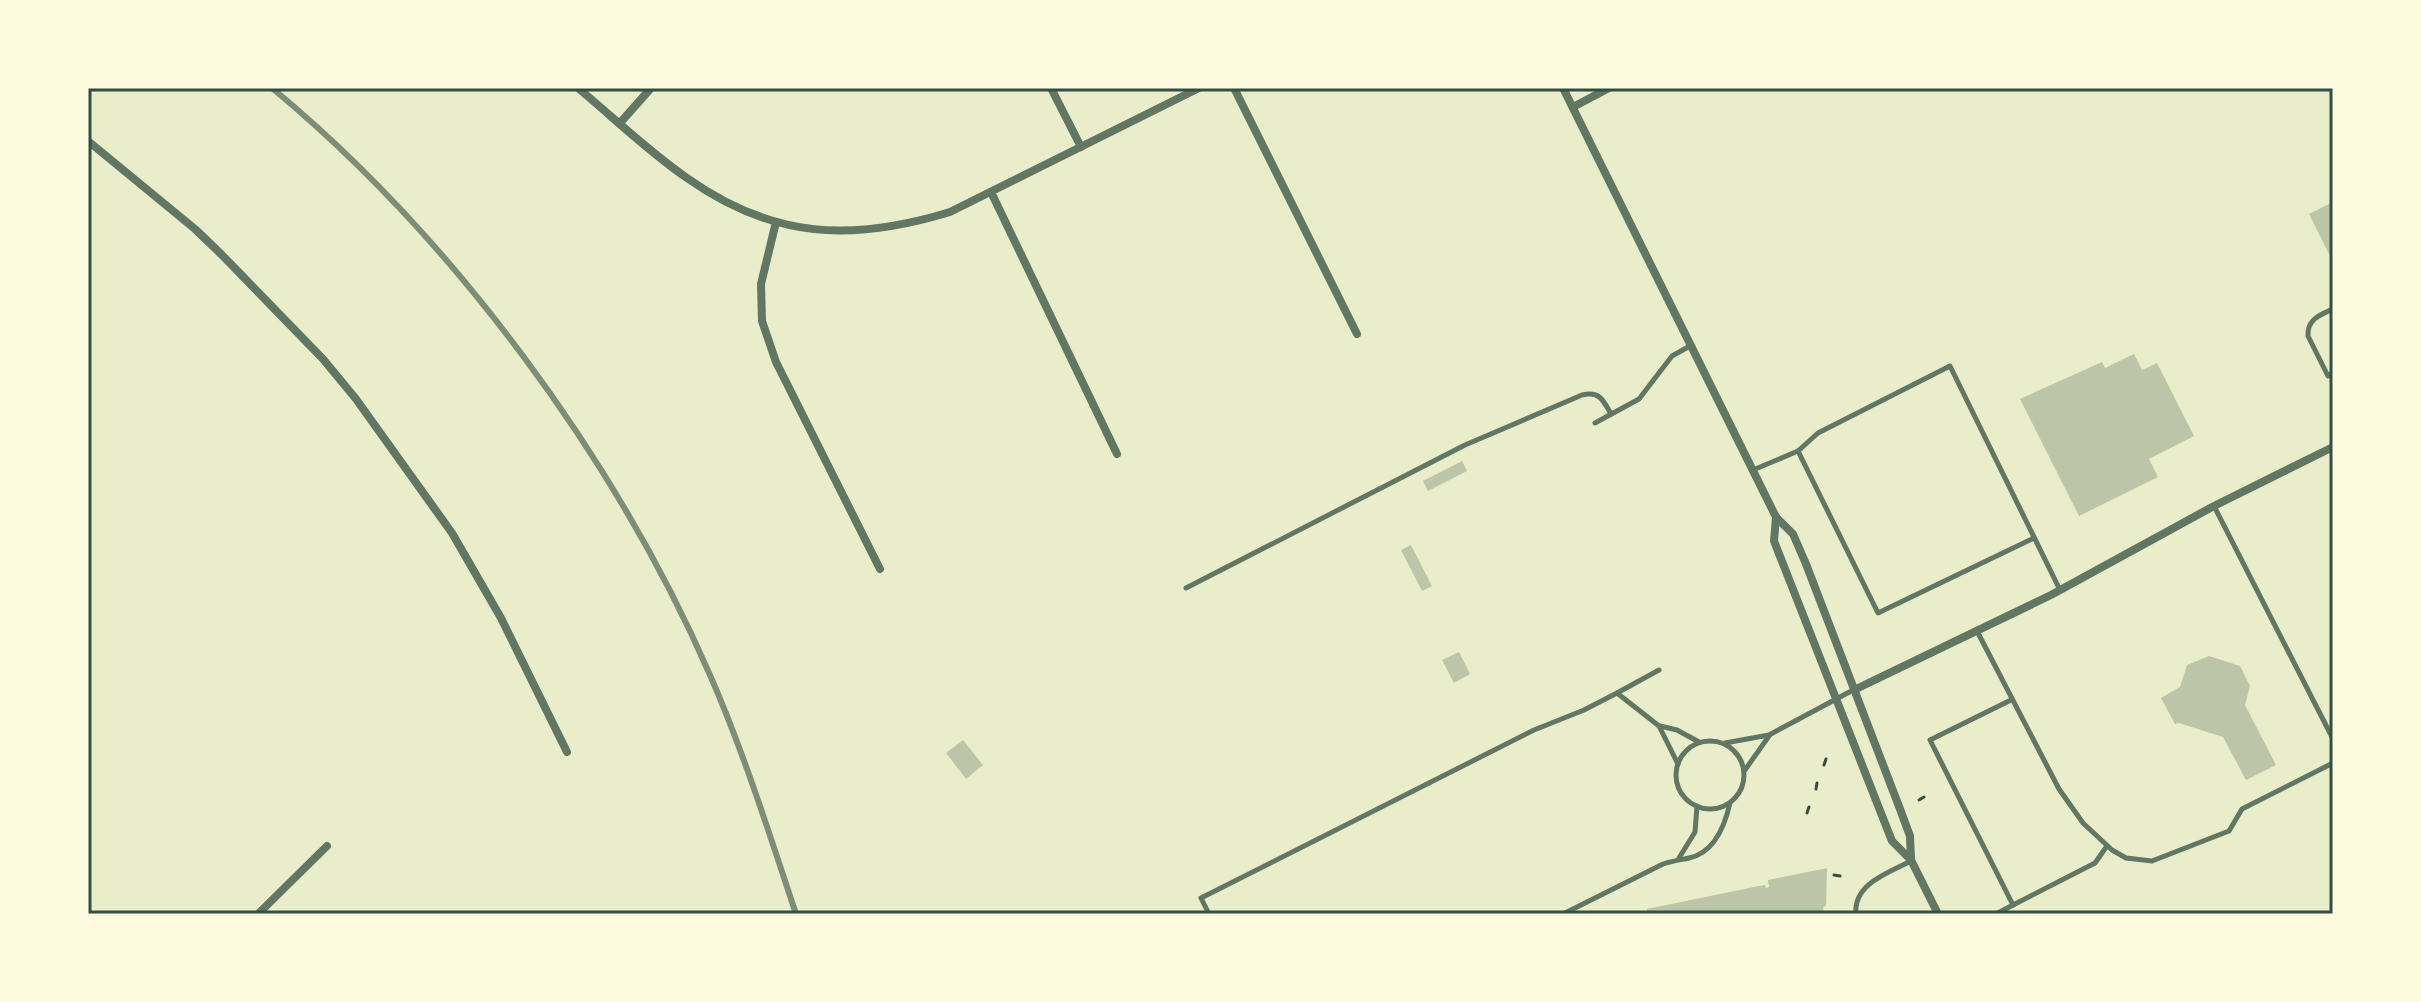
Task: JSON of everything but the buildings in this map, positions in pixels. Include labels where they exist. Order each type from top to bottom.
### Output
[{"type":"street","points":[[578,88],[686,178],[728,204],[776,222],[823,231],[874,231],[912,224],[950,212],[1199,88]]},
{"type":"street","points":[[620,123],[651,88]]},
{"type":"street","points":[[1051,88],[1081,147]]},
{"type":"street","points":[[1234,88],[1357,334]]},
{"type":"street","points":[[1563,88],[1776,517],[1793,534],[1856,689],[1910,836],[1911,860]]},
{"type":"street","points":[[1573,107],[1609,88]]},
{"type":"street","points":[[88,141],[222,255],[323,359],[362,407],[423,489],[483,586],[567,752]]},
{"type":"street","points":[[991,192],[1117,454]]},
{"type":"street","points":[[776,222],[761,284],[762,321],[776,362],[880,569]]},
{"type":"street","points":[[1856,689],[2060,590],[2214,506],[2333,447]]},
{"type":"street","points":[[1776,517],[1774,541],[1892,841],[1911,860],[1938,914]]},
{"type":"street","points":[[258,914],[327,846]]},
{"type":"lane","points":[[2333,309],[2311,322],[2308,329],[2308,336],[2328,376],[2333,373]]},
{"type":"lane","points":[[1595,423],[1639,399],[1672,356],[1691,346]]},
{"type":"lane","points":[[1753,470],[1798,451],[1818,433],[1950,366],[2060,590]]},
{"type":"lane","points":[[1186,588],[1465,445],[1582,395],[1600,395],[1611,414]]},
{"type":"lane","points":[[1798,451],[1878,613],[2034,538]]},
{"type":"lane","points":[[2214,506],[2333,739]]},
{"type":"lane","points":[[1977,630],[2059,789],[2083,823],[2107,846],[2126,858],[2152,861],[2229,831],[2242,809],[2333,763]]},
{"type":"lane","points":[[1209,914],[1201,898],[1659,670]]},
{"type":"lane","points":[[1659,726],[1677,730],[1700,742],[1722,743],[1769,735],[1856,689]]},
{"type":"lane","points":[[1617,693],[1659,726],[1678,764]]},
{"type":"lane","points":[[2011,700],[1930,740],[2013,905]]},
{"type":"lane","points":[[1563,914],[1679,858],[1692,857],[1715,839],[1723,829],[1730,803],[1742,789],[1744,772],[1769,735]]},
{"type":"lane","points":[[1700,742],[1683,755],[1678,764],[1676,774],[1681,794],[1697,806],[1711,809],[1730,803]]},
{"type":"lane","points":[[1722,743],[1737,754],[1744,772]]},
{"type":"lane","points":[[1679,858],[1695,832],[1697,806]]},
{"type":"lane","points":[[1996,914],[2095,863],[2107,846]]},
{"type":"lane","points":[[1856,914],[1855,903],[1867,884],[1911,860]]},
{"type":"path","points":[[1824,765],[1826,759]]},
{"type":"path","points":[[1919,800],[1924,797]]},
{"type":"path","points":[[1807,813],[1809,807]]},
{"type":"railway","points":[[272,88],[339,147],[404,213],[524,357],[578,434],[672,594],[710,675],[745,764],[796,914]]}]
